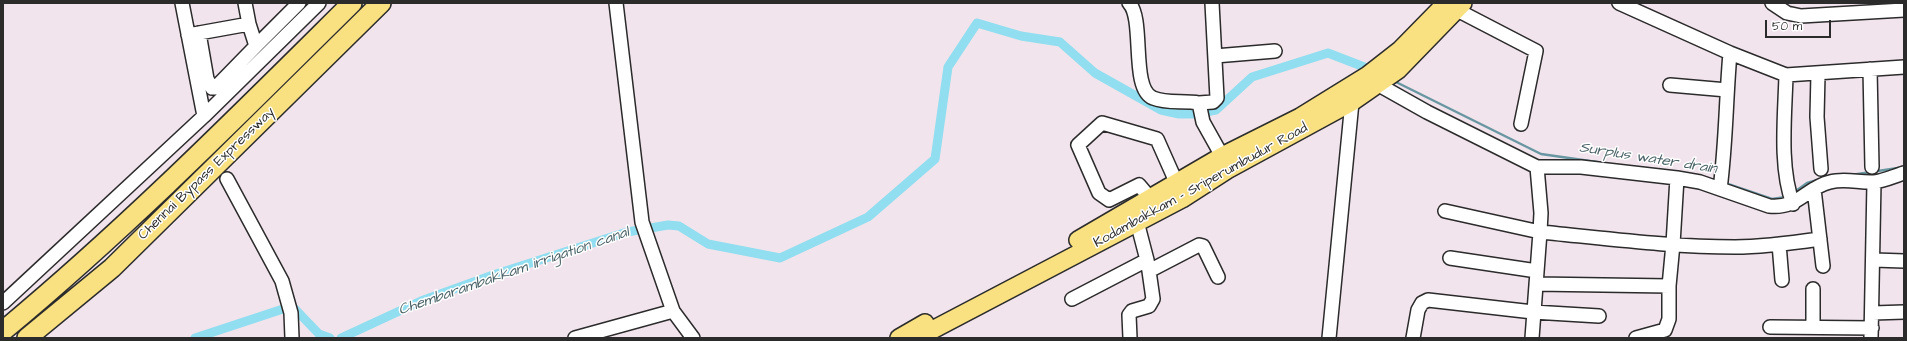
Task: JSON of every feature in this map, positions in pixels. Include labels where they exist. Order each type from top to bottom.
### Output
[{"type":"highway","name":"Chennai Bypass Expressway","points":[[3,331],[80,266],[216,137],[352,3]]},
{"type":"highway","name":"Chennai Bypass Expressway","points":[[27,338],[112,268],[382,3]]},
{"type":"main road","name":"Kodambakkam – Sriperumbudur Road","points":[[906,337],[1135,214],[1182,199],[1225,163],[1300,117],[1374,80],[1398,70],[1455,5]]},
{"type":"main road","name":"Kodambakkam – Sriperumbudur Road","points":[[1135,214],[1150,198],[1352,102],[1374,80]]},
{"type":"street","points":[[182,3],[194,34],[207,79],[212,88],[215,88],[299,3]]},
{"type":"street","points":[[245,3],[249,24],[256,46]]},
{"type":"street","points":[[3,303],[204,116],[319,3]]},
{"type":"street","points":[[616,3],[642,222],[673,311],[693,338]]},
{"type":"street","points":[[1129,3],[1134,12],[1140,69],[1144,88],[1148,95],[1157,100],[1199,105],[1213,102],[1217,98],[1212,3]]},
{"type":"street","points":[[1619,3],[1730,53],[1786,75],[1904,67]]},
{"type":"street","points":[[1772,3],[1787,13],[1801,16],[1904,10]]},
{"type":"street","points":[[1455,5],[1536,51],[1521,124]]},
{"type":"street","points":[[194,34],[249,24]]},
{"type":"street","points":[[194,34],[204,116]]},
{"type":"street","points":[[1215,56],[1276,52]]},
{"type":"street","points":[[1721,184],[1724,159],[1730,53]]},
{"type":"street","points":[[1870,69],[1872,166]]},
{"type":"street","points":[[1818,74],[1817,118],[1821,169]]},
{"type":"street","points":[[1786,75],[1784,154],[1791,198]]},
{"type":"street","points":[[1374,80],[1427,112],[1537,167],[1581,167],[1721,184],[1768,206],[1780,208],[1791,198],[1832,181],[1874,182],[1904,173]]},
{"type":"street","points":[[1670,85],[1727,90]]},
{"type":"street","points":[[1329,338],[1352,102]]},
{"type":"street","points":[[1199,105],[1203,122],[1225,163]]},
{"type":"street","points":[[1150,198],[1139,185],[1116,198],[1109,200],[1105,198],[1099,193],[1078,145],[1102,123],[1157,139],[1178,184]]},
{"type":"street","points":[[1532,338],[1541,213],[1537,167]]},
{"type":"street","points":[[1636,338],[1665,330],[1667,328],[1669,319],[1668,286],[1673,244],[1677,178]]},
{"type":"street","points":[[227,179],[282,281],[291,313],[292,338]]},
{"type":"street","points":[[1770,327],[1813,327],[1872,333],[1874,182]]},
{"type":"street","points":[[1814,189],[1823,266]]},
{"type":"street","points":[[1445,211],[1540,232],[1673,244],[1735,247],[1820,239]]},
{"type":"street","points":[[1130,338],[1128,315],[1132,311],[1149,306],[1153,299],[1148,266],[1135,214]]},
{"type":"street","points":[[1779,244],[1782,280]]},
{"type":"street","points":[[1072,299],[1201,245],[1204,246],[1218,277]]},
{"type":"street","points":[[1450,258],[1536,278],[1668,286]]},
{"type":"street","points":[[1874,260],[1904,261]]},
{"type":"street","points":[[1813,289],[1813,327]]},
{"type":"street","points":[[1413,338],[1418,310],[1422,303],[1428,300],[1533,312],[1599,316]]},
{"type":"street","points":[[575,338],[673,311]]},
{"type":"street","points":[[1873,313],[1904,312]]},
{"type":"waterway","name":"Chembarambakkam irrigation canal","points":[[341,338],[421,301],[493,275],[627,232],[668,225],[679,226],[708,244],[780,258],[868,217],[935,159],[948,67],[977,23],[1021,36],[1060,42],[1095,73],[1161,110],[1179,114],[1195,114],[1216,110],[1252,77],[1328,53],[1372,70]]},
{"type":"waterway","name":"Surplus water drain","points":[[1396,82],[1541,154],[1604,163]]},
{"type":"waterway","name":"Surplus water drain","points":[[1851,175],[1898,168]]},
{"type":"waterway","name":"Surplus water drain","points":[[1793,193],[1807,183],[1821,179]]},
{"type":"waterway","name":"Surplus water drain","points":[[1725,183],[1772,199],[1786,197]]},
{"type":"waterway","name":"Chembarambakkam irrigation canal","points":[[195,338],[286,308],[295,309],[319,334],[330,338]]}]
